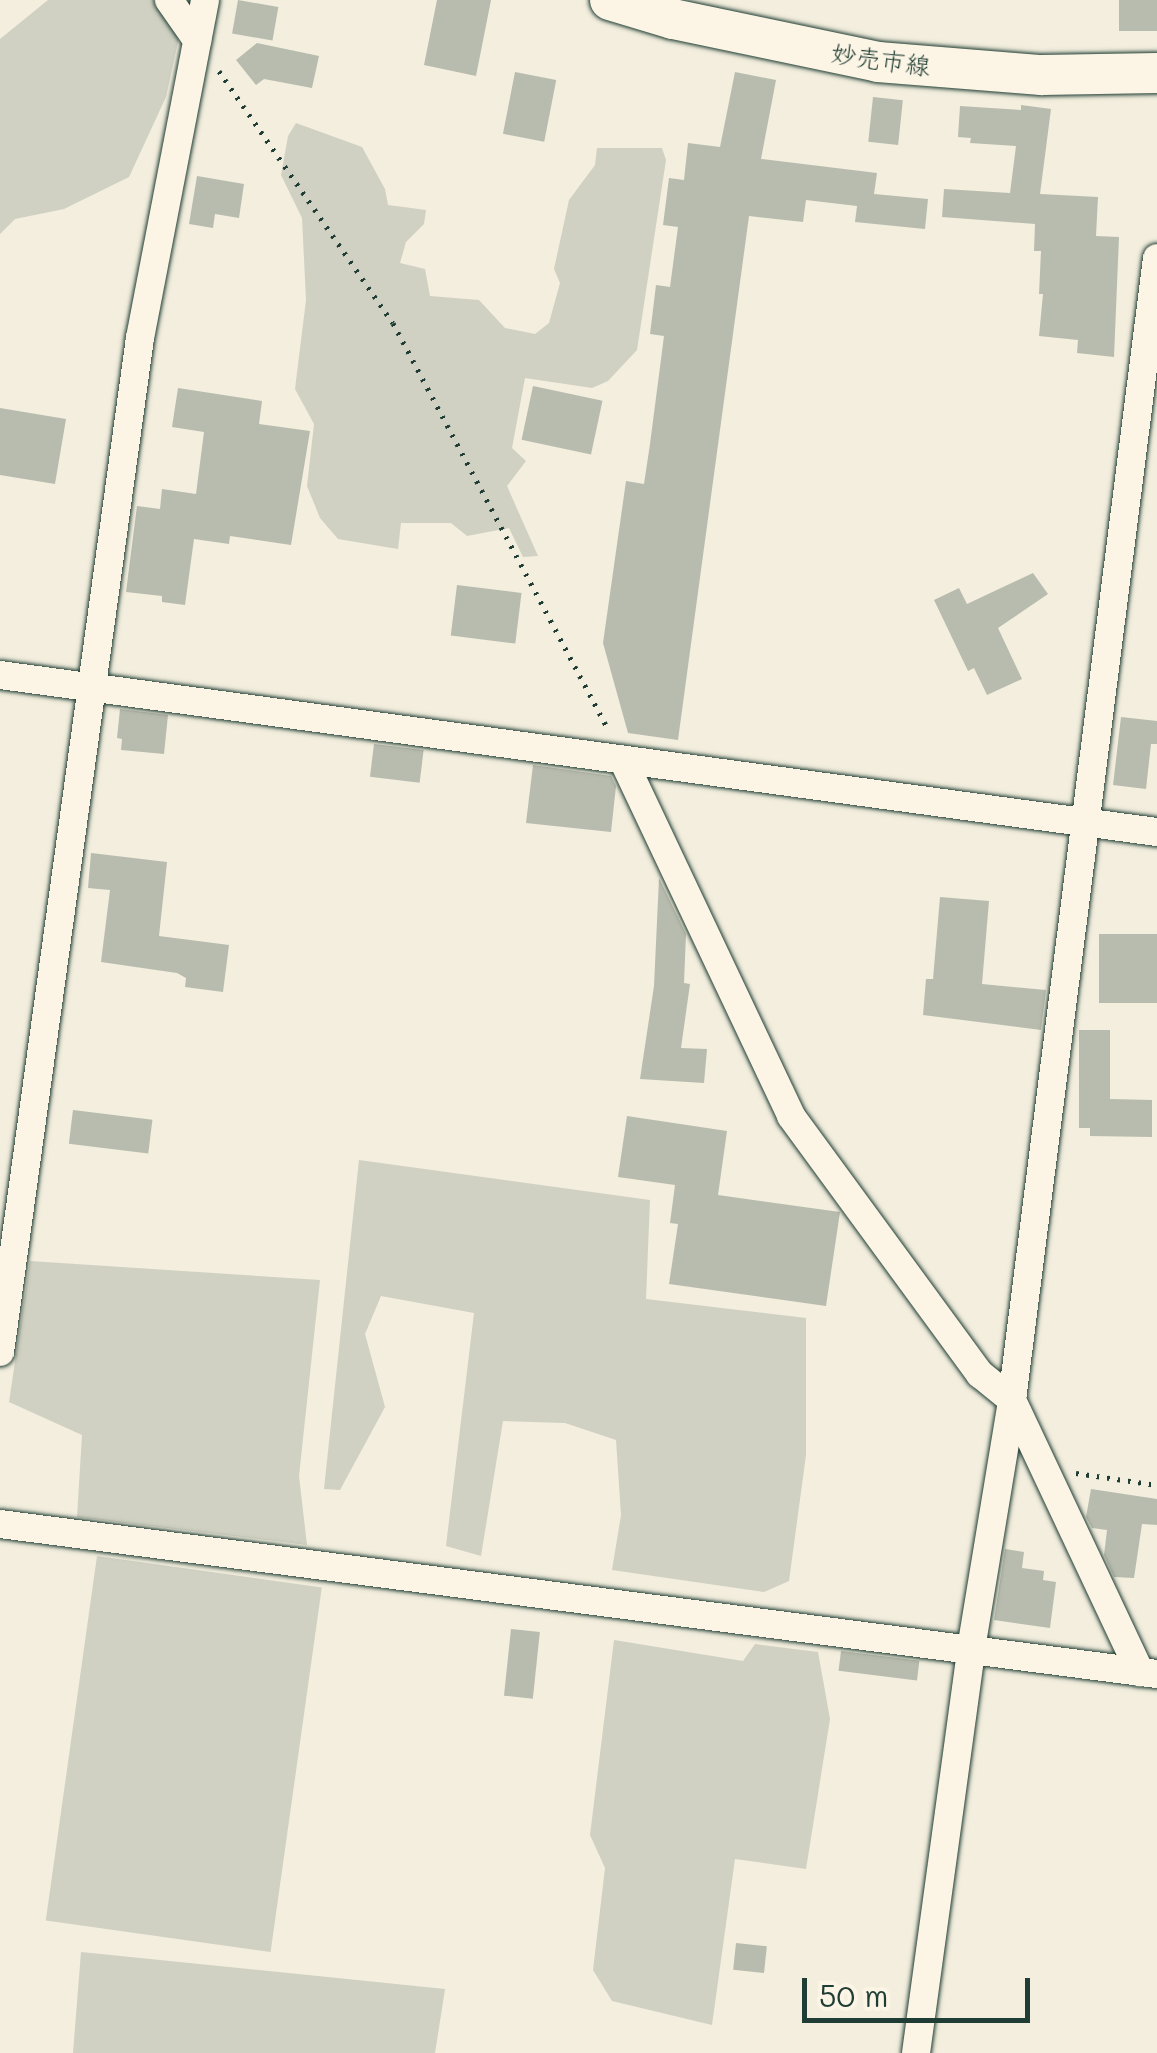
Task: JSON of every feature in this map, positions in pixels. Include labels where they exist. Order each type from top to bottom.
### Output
[{"type":"main road","name":"妙売市線","points":[[610,0],[672,19],[878,62],[1041,75],[1157,73]]},
{"type":"street","points":[[169,0],[197,40]]},
{"type":"street","points":[[0,1352],[140,338],[206,0]]},
{"type":"street","points":[[916,2053],[971,1649],[1012,1400],[1157,258]]},
{"type":"street","points":[[0,676],[1157,832]]},
{"type":"street","points":[[624,760],[791,1116],[980,1374],[1012,1400],[1148,1673]]},
{"type":"street","points":[[0,1524],[1148,1673]]},
{"type":"path","points":[[197,40],[393,324],[624,760]]},
{"type":"path","points":[[1044,1468],[1157,1485]]},
{"type":"shaded area","points":[[48,0],[187,0],[166,97],[129,177],[64,209],[15,219],[0,234],[0,39]]},
{"type":"shaded area","points":[[296,123],[362,147],[385,189],[388,205],[426,210],[424,224],[406,242],[400,263],[425,269],[430,296],[479,300],[505,328],[535,334],[549,323],[560,283],[554,269],[569,200],[595,165],[597,148],[662,148],[666,160],[637,350],[608,381],[592,388],[525,378],[512,448],[526,461],[507,486],[538,556],[523,557],[509,528],[467,536],[451,523],[401,523],[398,549],[338,539],[320,518],[307,486],[314,424],[295,389],[306,300],[302,218],[281,175],[288,136]]},
{"type":"shaded area","points":[[359,1160],[650,1200],[646,1299],[806,1318],[806,1455],[789,1581],[764,1592],[612,1570],[621,1515],[616,1440],[565,1423],[503,1421],[481,1556],[446,1546],[474,1313],[381,1296],[365,1334],[385,1407],[340,1490],[324,1489]]},
{"type":"shaded area","points":[[30,1261],[320,1280],[299,1476],[307,1545],[77,1517],[82,1435],[9,1402]]},
{"type":"shaded area","points":[[97,1556],[322,1588],[271,1952],[46,1920]]},
{"type":"shaded area","points":[[614,1640],[743,1661],[755,1644],[818,1652],[830,1719],[806,1869],[735,1859],[712,2025],[612,2001],[593,1970],[605,1868],[590,1835]]},
{"type":"shaded area","points":[[81,1952],[445,1989],[435,2053],[73,2053]]},
{"type":"building","points":[[238,0],[278,7],[272,41],[232,33]]},
{"type":"building","points":[[437,0],[491,0],[476,76],[424,65]]},
{"type":"building","points":[[1119,0],[1157,0],[1157,31],[1119,31]]},
{"type":"building","points":[[257,43],[319,56],[312,88],[264,79],[256,85],[236,60]]},
{"type":"building","points":[[515,72],[556,80],[544,142],[503,134]]},
{"type":"building","points":[[735,72],[776,80],[761,159],[877,173],[874,194],[928,199],[925,229],[855,222],[857,206],[806,200],[803,222],[749,216],[678,740],[628,733],[603,643],[626,481],[644,484],[650,444],[664,336],[650,334],[656,285],[670,287],[678,227],[663,225],[669,178],[684,180],[688,143],[720,147]]},
{"type":"building","points":[[873,97],[903,100],[898,145],[868,142]]},
{"type":"building","points":[[1021,105],[1051,109],[1040,194],[1098,197],[1096,236],[1119,237],[1114,357],[1077,353],[1078,340],[1039,336],[1043,294],[1039,294],[1041,251],[1034,251],[1035,224],[942,217],[944,189],[1010,193],[1016,146],[970,143],[971,138],[958,137],[960,106],[1021,110]]},
{"type":"building","points":[[197,176],[244,184],[239,218],[215,214],[213,228],[189,224]]},
{"type":"building","points":[[533,386],[602,401],[591,455],[522,440]]},
{"type":"building","points":[[178,388],[262,401],[259,424],[310,431],[291,545],[230,536],[229,544],[194,539],[185,605],[162,602],[162,596],[126,592],[137,506],[160,509],[162,489],[196,494],[204,432],[172,427]]},
{"type":"building","points":[[0,408],[66,419],[55,484],[0,475]]},
{"type":"building","points":[[1033,573],[1048,594],[998,628],[1022,679],[987,695],[974,668],[968,671],[934,600],[959,588],[967,604]]},
{"type":"building","points":[[457,585],[522,593],[515,644],[451,636]]},
{"type":"building","points":[[120,709],[168,715],[164,754],[121,750],[122,739],[117,738]]},
{"type":"building","points":[[1121,717],[1157,721],[1157,744],[1151,744],[1146,789],[1113,785]]},
{"type":"building","points":[[374,744],[424,750],[420,783],[370,777]]},
{"type":"building","points":[[533,765],[611,776],[616,786],[611,832],[526,823]]},
{"type":"building","points":[[91,853],[167,862],[159,936],[229,945],[223,992],[185,987],[186,978],[177,973],[101,962],[110,890],[88,888]]},
{"type":"building","points":[[659,878],[686,934],[684,983],[690,984],[681,1048],[707,1049],[704,1083],[640,1079],[654,986]]},
{"type":"building","points":[[940,897],[989,901],[982,984],[1046,990],[1041,1030],[923,1015],[926,979],[933,979]]},
{"type":"building","points":[[1099,934],[1157,934],[1157,1003],[1099,1003]]},
{"type":"building","points":[[1079,1030],[1110,1030],[1110,1099],[1152,1100],[1152,1137],[1090,1136],[1090,1128],[1079,1128]]},
{"type":"building","points":[[73,1110],[152,1120],[148,1153],[69,1144]]},
{"type":"building","points":[[627,1116],[727,1131],[718,1195],[840,1212],[826,1306],[669,1284],[678,1224],[670,1223],[675,1185],[618,1177]]},
{"type":"building","points":[[1091,1489],[1157,1499],[1157,1525],[1142,1524],[1134,1578],[1114,1577],[1104,1555],[1107,1530],[1092,1528],[1086,1517]]},
{"type":"building","points":[[1005,1549],[1024,1552],[1022,1568],[1044,1571],[1043,1580],[1056,1582],[1050,1628],[994,1620]]},
{"type":"building","points":[[511,1629],[540,1632],[533,1699],[504,1696]]},
{"type":"building","points":[[841,1651],[919,1661],[917,1680],[839,1671]]},
{"type":"building","points":[[736,1943],[767,1946],[764,1973],[733,1970]]}]
